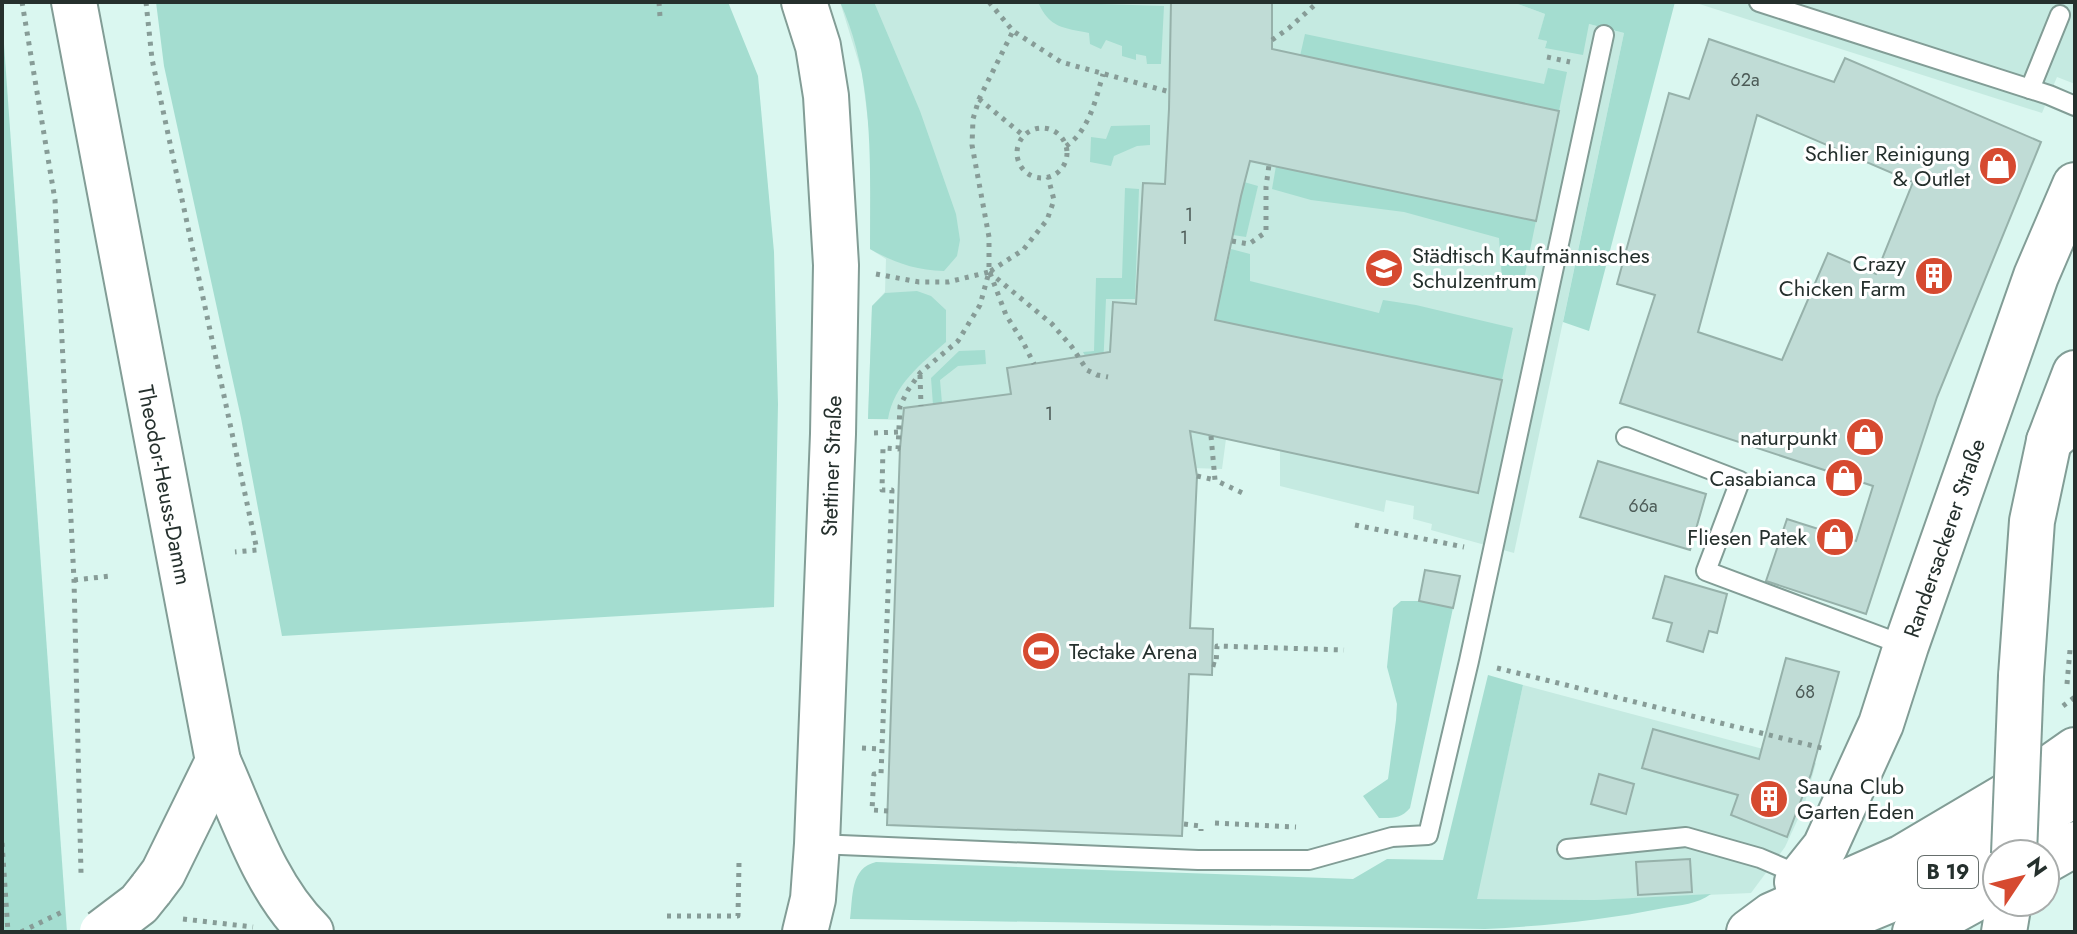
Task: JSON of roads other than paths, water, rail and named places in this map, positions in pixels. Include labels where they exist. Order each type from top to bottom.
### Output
[{"type":"main road","name":"Theodor-Heuss-Damm","points":[[74,2],[218,761],[278,890],[307,928]]},
{"type":"main road","name":"Stettiner Straße","points":[[804,2],[818,46],[826,96],[836,265],[833,434],[817,844],[813,899],[805,932]]},
{"type":"main road","name":"Randersackerer Straße","points":[[1780,901],[1825,847],[1881,724],[2036,276],[2075,185]]},
{"type":"main road","points":[[2015,838],[2021,676],[2032,521],[2062,429],[2075,373]]},
{"type":"main road","points":[[1780,901],[1903,857],[2028,783],[2075,750]]},
{"type":"main road","points":[[102,932],[139,904],[161,904],[163,873],[218,761]]},
{"type":"main road","name":"B 19","points":[[1812,932],[1929,884],[2075,794]]},
{"type":"main road","name":"B 19","points":[[1915,932],[1981,896]]},
{"type":"lane","points":[[1759,2],[2075,106]]},
{"type":"lane","points":[[2030,89],[2060,15]]},
{"type":"lane","points":[[817,844],[1198,860],[1309,860],[1392,837],[1428,835],[1469,661],[1604,35]]},
{"type":"lane","points":[[1626,437],[1740,481],[1706,571],[1906,646]]},
{"type":"lane","points":[[1567,849],[1686,837],[1760,858],[1780,901]]},
{"type":"place","name":"Schlier Reinigung & Outlet","points":[[1998,166]]},
{"type":"place","name":"Städtisch Kaufmännisches Schulzentrum","points":[[1384,268]]},
{"type":"place","name":"Crazy Chicken Farm","points":[[1934,276]]},
{"type":"place","name":"naturpunkt","points":[[1865,437]]},
{"type":"place","name":"Casabianca","points":[[1844,478]]},
{"type":"place","name":"Fliesen Patek","points":[[1835,537]]},
{"type":"place","name":"Tectake Arena","points":[[1041,651]]},
{"type":"place","name":"Sauna Club Garten Eden","points":[[1769,799]]}]
